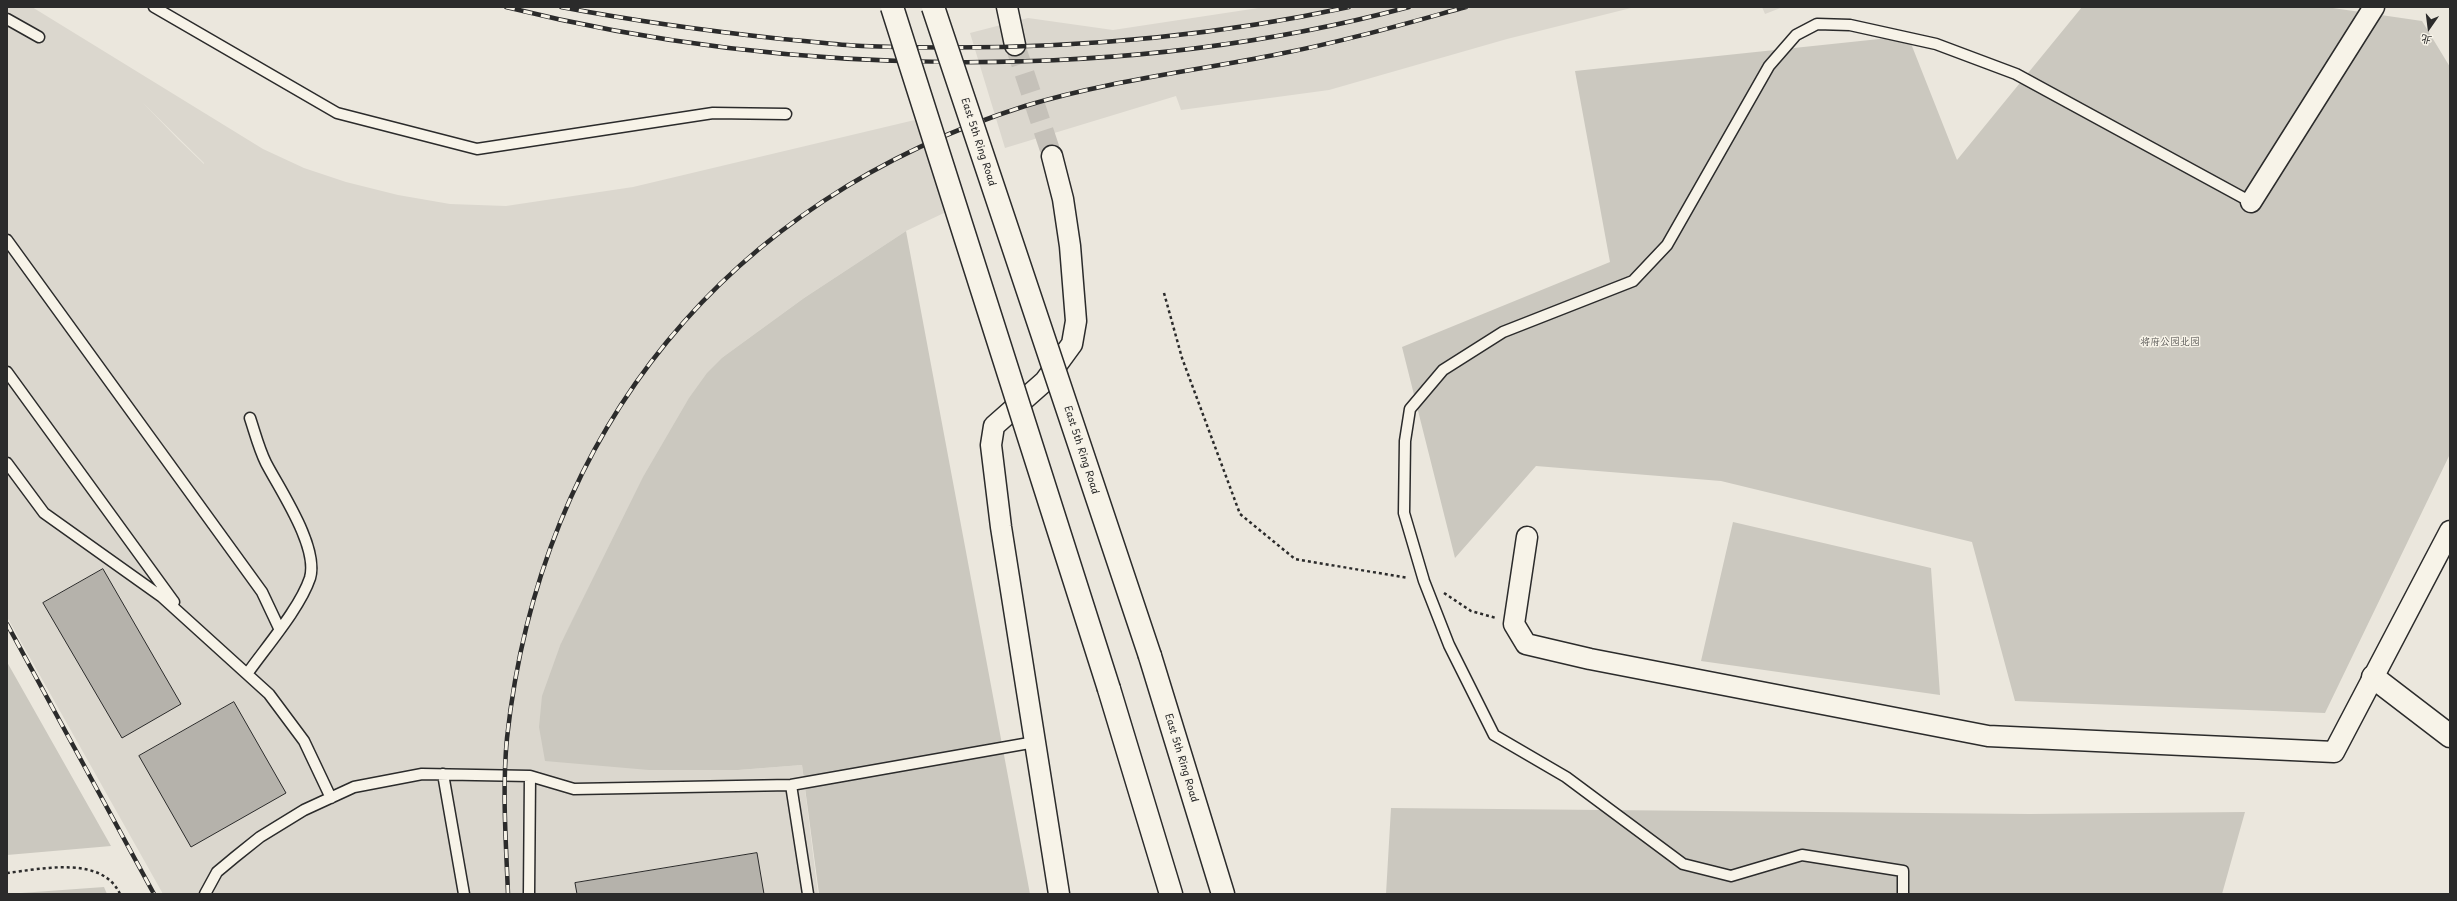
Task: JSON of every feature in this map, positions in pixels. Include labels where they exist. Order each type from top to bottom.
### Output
[{"type":"main road","points":[[892,7],[1109,689],[1171,894]]},
{"type":"main road","name":"East 5th Ring Road","points":[[933,7],[1150,656],[1223,894]]},
{"type":"main road","points":[[2374,677],[2450,736]]},
{"type":"street","points":[[1007,7],[1015,45]]},
{"type":"street","points":[[2251,202],[2374,7]]},
{"type":"street","points":[[1052,156],[1063,199],[1070,246],[1076,321],[1072,344],[1045,381],[994,426],[991,445],[1001,527],[1059,894]]},
{"type":"street","points":[[1527,536],[1514,624],[1526,644],[1597,660],[1988,736],[2334,752],[2450,531]]},
{"type":"lane","points":[[154,7],[337,113],[477,149],[713,113],[786,114]]},
{"type":"lane","points":[[7,19],[39,37]]},
{"type":"lane","points":[[1903,894],[1903,871],[1802,855],[1731,876],[1683,864],[1566,777],[1494,735],[1448,645],[1424,581],[1404,513],[1405,441],[1410,409],[1443,370],[1503,332],[1633,281],[1667,245],[1769,66],[1796,35],[1817,24],[1850,24],[1936,44],[2016,74],[2251,202]]},
{"type":"lane","points":[[7,240],[262,592],[279,628]]},
{"type":"lane","points":[[7,372],[184,616]]},
{"type":"lane","points":[[247,674],[303,594],[310,576],[310,562],[307,544],[296,519],[265,462],[250,418]]},
{"type":"lane","points":[[7,463],[44,513],[162,597],[269,694],[304,741],[331,798]]},
{"type":"lane","points":[[205,894],[217,872],[260,837],[304,810],[354,787],[422,774],[530,776],[574,789],[791,786],[1035,742]]},
{"type":"lane","points":[[443,774],[464,894]]},
{"type":"lane","points":[[529,894],[530,776]]},
{"type":"lane","points":[[791,786],[808,894]]},
{"type":"path","points":[[1164,293],[1182,358],[1240,514],[1295,559],[1424,581],[1471,611],[1514,624]]},
{"type":"path","points":[[7,873],[45,868],[78,868],[95,872],[115,883],[120,894]]},
{"type":"shaded area","points":[[7,7],[32,7],[263,149],[304,168],[346,182],[398,195],[450,204],[506,206],[633,187],[919,119],[946,212],[906,231],[804,298],[723,357],[593,581],[561,643],[738,770],[802,765],[818,894],[163,894],[7,617]],"holes":[[[143,103],[204,163],[178,139]]]},
{"type":"shaded area","points":[[1265,7],[1635,7],[1507,39],[1329,90],[1181,110],[1176,96],[1005,148],[970,33],[1028,18],[1113,30]]},
{"type":"shaded area","points":[[1762,7],[1783,7],[1765,14]]},
{"type":"green space","name":"将府公园北园","points":[[2082,7],[2326,7],[2422,21],[2450,67],[2450,454],[2325,713],[2015,701],[1972,542],[1721,481],[1536,466],[1455,558],[1402,347],[1610,262],[1575,71],[1908,36],[1957,160]]},
{"type":"green space","points":[[906,231],[1030,894],[819,894],[802,765],[738,770],[649,770],[545,761],[539,727],[542,696],[561,643],[643,477],[689,398],[707,373],[723,357],[804,298]]},
{"type":"green space","points":[[1733,522],[1931,568],[1940,695],[1701,661]]},
{"type":"green space","points":[[7,662],[111,846],[7,855]]},
{"type":"green space","points":[[1391,808],[2030,814],[2245,812],[2222,894],[1386,894]]},
{"type":"green space","points":[[104,887],[107,894],[7,894]]},
{"type":"building","points":[[103,569],[181,704],[122,738],[43,603]]},
{"type":"building","points":[[234,702],[286,793],[191,847],[139,756]]},
{"type":"building","points":[[757,853],[764,894],[577,894],[575,883]]},
{"type":"tunnel","points":[[1015,45],[1052,156]]},
{"type":"railway","points":[[506,7],[615,31],[727,48],[842,58],[958,62],[1074,59],[1188,49],[1300,32],[1409,7]]},
{"type":"railway","points":[[561,7],[616,17],[727,33],[852,45],[923,47],[1046,46],[1107,42],[1228,29],[1349,7]]},
{"type":"railway","points":[[508,894],[505,836],[507,738],[527,626],[560,523],[607,427],[667,342],[739,266],[823,201],[919,148],[1025,106],[1056,97],[1119,83],[1326,44],[1466,7]]},
{"type":"railway","points":[[7,624],[154,894]]}]
